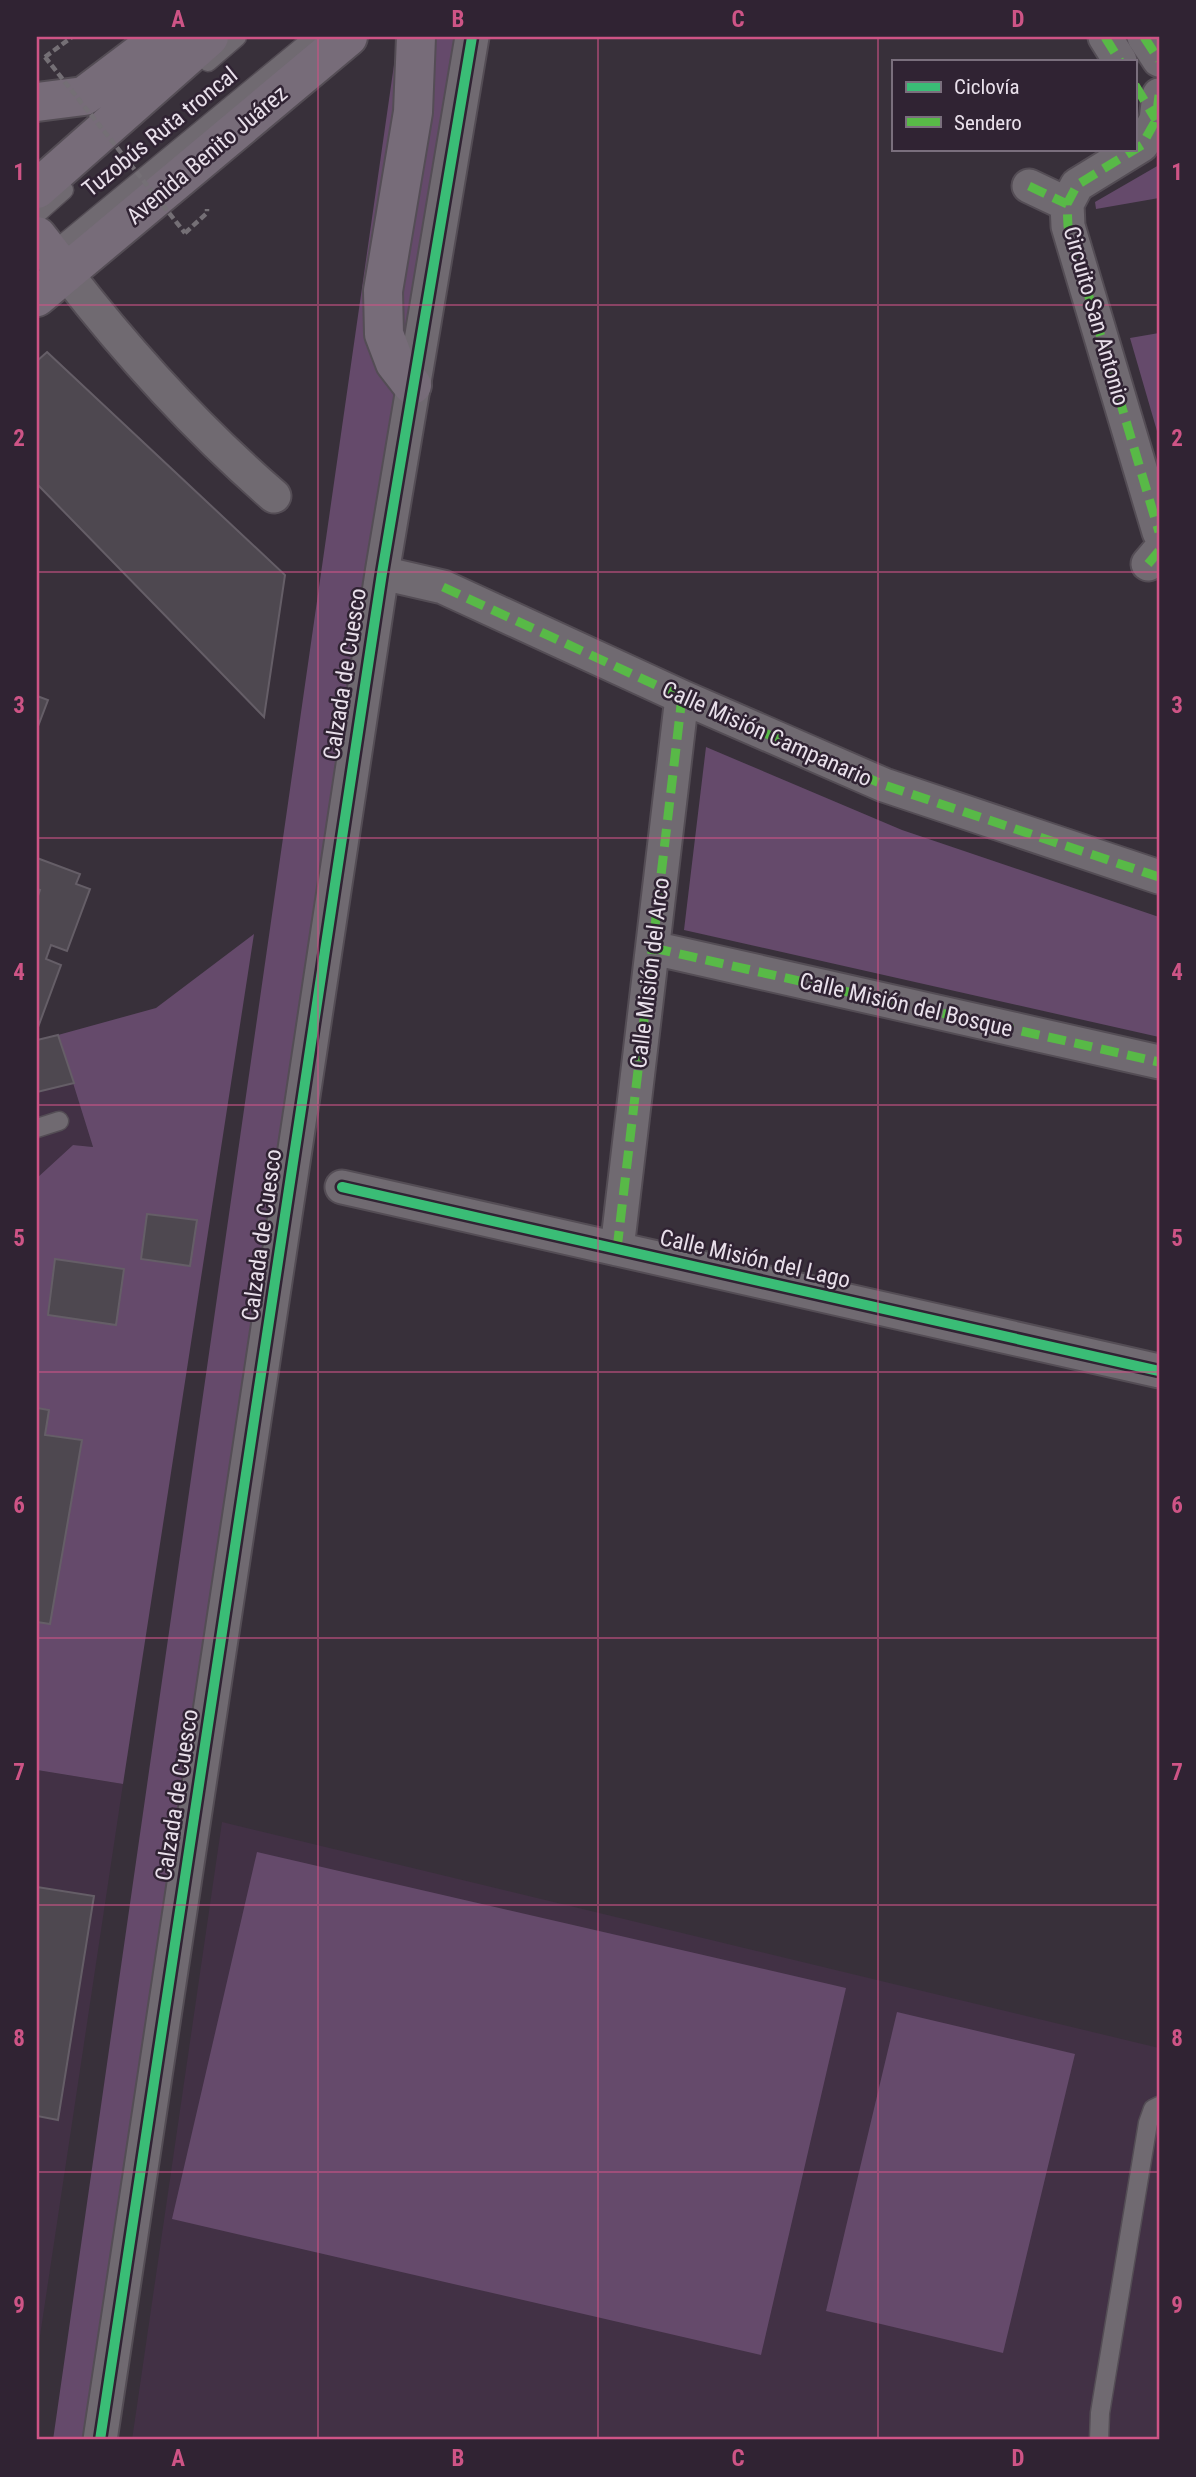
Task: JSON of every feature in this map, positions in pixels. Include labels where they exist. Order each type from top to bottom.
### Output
[{"type":"main road","points":[[37,102],[84,96],[162,37]]},
{"type":"main road","points":[[37,189],[209,37]]},
{"type":"main road","name":"Avenida Benito Juárez","points":[[37,297],[48,257],[348,37]]},
{"type":"main road","points":[[412,385],[395,363],[384,334],[383,291],[413,112],[416,37]]},
{"type":"street","name":"Calzada de Cuesco","points":[[100,2440],[382,572],[472,37]]},
{"type":"street","points":[[1105,37],[1119,60]]},
{"type":"street","points":[[1144,37],[1159,60]]},
{"type":"street","points":[[1136,86],[1157,107]]},
{"type":"street","name":"Circuito San Antonio","points":[[1136,149],[1142,145],[1157,107]]},
{"type":"street","name":"Circuito San Antonio","points":[[1134,150],[1077,185],[1067,204],[1068,226],[1159,532]]},
{"type":"street","points":[[1029,186],[1067,204]]},
{"type":"street","points":[[48,257],[111,330],[239,466],[274,496]]},
{"type":"street","name":"Calle Misión Campanario","points":[[382,572],[443,587],[682,697],[884,785],[1159,877]]},
{"type":"street","name":"Calle Misión del Arco","points":[[617,1249],[682,697]]},
{"type":"street","name":"Calle Misión del Bosque","points":[[653,948],[1159,1062]]},
{"type":"street","name":"Calle Misión del Lago","points":[[342,1187],[1159,1371]]},
{"type":"lane","name":"Tuzobús Ruta troncal","points":[[177,90],[237,37]]},
{"type":"lane","name":"Tuzobús Ruta troncal","points":[[48,257],[314,37]]},
{"type":"lane","name":"Tuzobús Ruta troncal","points":[[37,214],[77,178]]},
{"type":"lane","points":[[37,1128],[59,1121]]},
{"type":"lane","points":[[1099,2440],[1100,2413],[1148,2123],[1153,2109],[1159,2106]]},
{"type":"path","points":[[72,37],[46,57],[185,233],[207,213]]},
{"type":"shaded area","points":[[398,37],[458,37],[97,2440],[53,2440]]},
{"type":"shaded area","points":[[1159,165],[1159,198],[1096,209],[1095,202]]},
{"type":"shaded area","points":[[1159,333],[1159,438],[1130,338]]},
{"type":"shaded area","points":[[706,747],[902,830],[1159,917],[1159,1037],[684,930]]},
{"type":"shaded area","points":[[254,934],[123,1784],[37,1770],[37,1622],[49,1624],[81,1440],[45,1435],[49,1410],[37,1408],[37,1178],[73,1145],[93,1147],[58,1035],[156,1008]],"holes":[[[147,1214],[197,1220],[190,1266],[142,1259]],[[55,1260],[123,1269],[116,1324],[48,1315]]]},
{"type":"shaded area","points":[[58,1035],[93,1147],[73,1145],[37,1178],[37,1040]]},
{"type":"shaded area","points":[[37,1770],[123,1784],[37,2356]]},
{"type":"shaded area","points":[[222,1822],[1159,2048],[1159,2440],[132,2440]]},
{"type":"shaded area","points":[[257,1852],[846,1988],[761,2355],[172,2219]]},
{"type":"shaded area","points":[[897,2012],[1075,2054],[1003,2353],[826,2311]]},
{"type":"building","points":[[47,352],[285,575],[264,717],[37,484],[37,361]]},
{"type":"building","points":[[37,696],[48,700],[37,729]]},
{"type":"building","points":[[37,858],[80,874],[76,884],[90,889],[67,951],[51,945],[46,959],[61,965],[37,1030],[37,899],[40,890],[37,889]]},
{"type":"building","points":[[58,1035],[74,1083],[37,1092],[37,1040]]},
{"type":"building","points":[[147,1214],[197,1220],[190,1266],[141,1259]]},
{"type":"building","points":[[55,1259],[124,1269],[116,1325],[48,1315]]},
{"type":"building","points":[[37,1408],[49,1410],[45,1435],[82,1440],[50,1624],[37,1622]]},
{"type":"building","points":[[37,1887],[94,1896],[58,2120],[37,2116]]},
{"type":"marked path","points":[[1105,37],[1119,60]]},
{"type":"marked path","points":[[1144,37],[1159,60]]},
{"type":"marked path","points":[[1136,87],[1156,120]]},
{"type":"marked path","points":[[1136,149],[1142,145],[1156,120],[1159,95]]},
{"type":"marked path","points":[[1134,150],[1077,185],[1067,204],[1068,226],[1159,532]]},
{"type":"marked path","points":[[1029,186],[1067,204]]},
{"type":"marked path","points":[[1148,564],[1159,551]]},
{"type":"marked path","points":[[443,587],[682,697],[884,785],[1159,877]]},
{"type":"marked path","points":[[617,1249],[682,697]]},
{"type":"marked path","points":[[653,948],[1159,1062]]},
{"type":"cycle path","points":[[100,2440],[382,573],[472,37]]},
{"type":"cycle path","points":[[342,1187],[1159,1371]]}]
